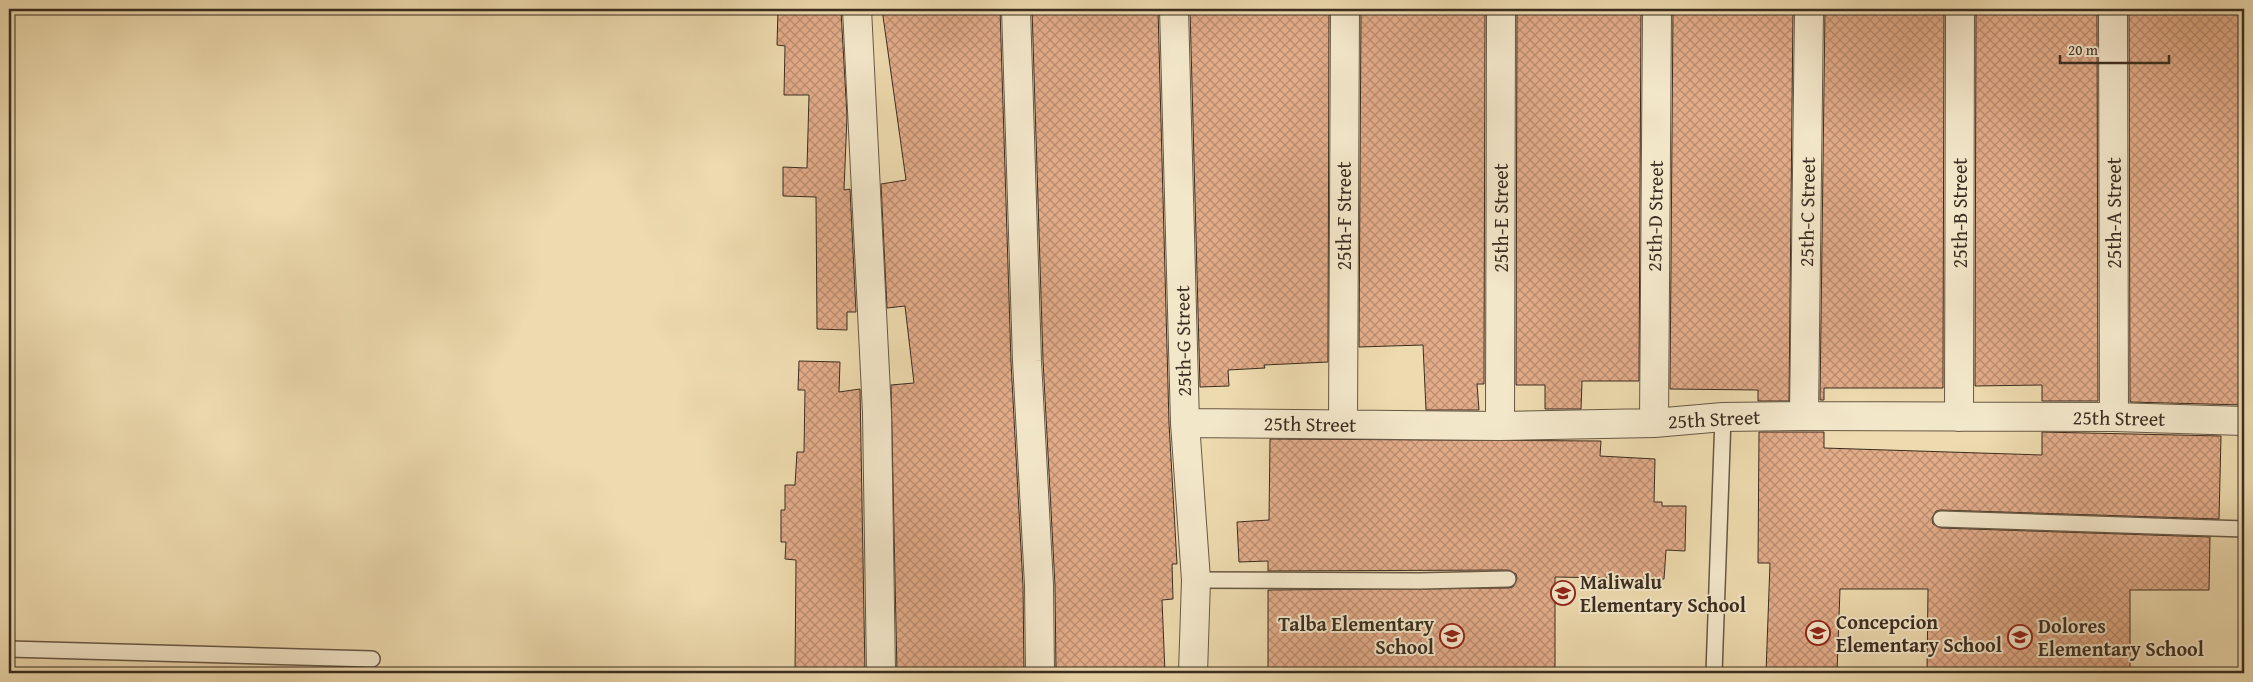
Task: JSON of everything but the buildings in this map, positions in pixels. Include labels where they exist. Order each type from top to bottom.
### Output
[{"type":"street","points":[[857,9],[876,413],[881,673]]},
{"type":"street","points":[[1016,9],[1027,361],[1039,585],[1040,673]]},
{"type":"street","name":"25th-G Street","points":[[1174,9],[1184,423],[1196,580],[1194,673]]},
{"type":"street","name":"25th-F Street","points":[[1343,424],[1345,9]]},
{"type":"street","name":"25th-E Street","points":[[1500,426],[1501,9]]},
{"type":"street","name":"25th-D Street","points":[[1654,423],[1657,9]]},
{"type":"street","name":"25th-C Street","points":[[1804,416],[1809,9]]},
{"type":"street","name":"25th-B Street","points":[[1959,417],[1960,9]]},
{"type":"street","name":"25th-A Street","points":[[2114,9],[2114,417]]},
{"type":"street","name":"25th Street","points":[[1184,423],[1500,426],[1654,423],[1723,417],[1804,416],[2114,417],[2244,421]]},
{"type":"lane","points":[[1714,673],[1723,417]]},
{"type":"lane","points":[[1941,519],[2244,529]]},
{"type":"lane","points":[[1196,580],[1419,581],[1508,579]]},
{"type":"lane","points":[[9,649],[372,659]]},
{"type":"place","name":"Maliwalu Elementary School","points":[[1563,593]]},
{"type":"place","name":"Concepcion Elementary School","points":[[1818,633]]},
{"type":"place","name":"Talba Elementary School","points":[[1452,636]]},
{"type":"place","name":"Dolores Elementary School","points":[[2020,637]]}]
